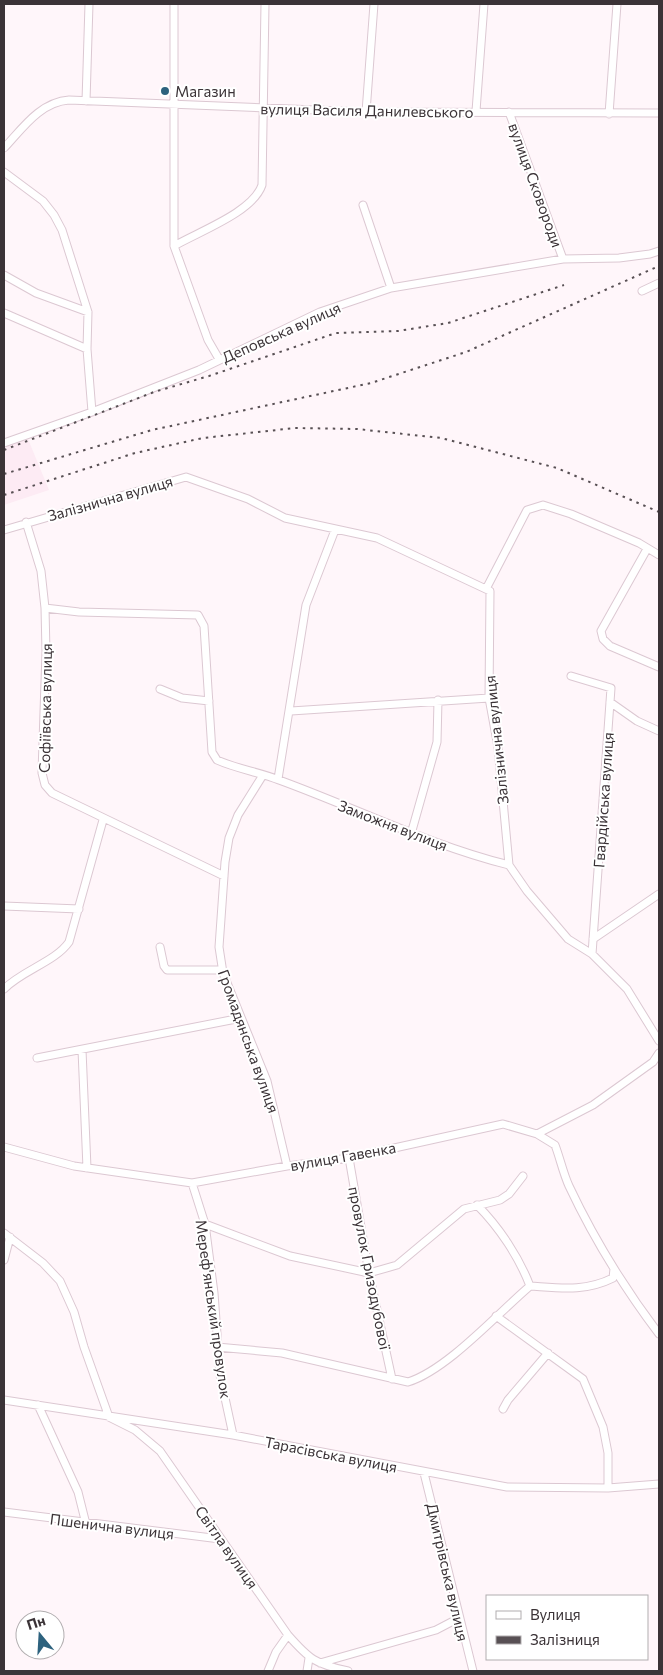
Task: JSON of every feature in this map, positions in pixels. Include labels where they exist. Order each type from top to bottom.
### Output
[{"type":"street","points":[[86,101],[89,4]]},
{"type":"street","points":[[174,4],[174,246],[208,340],[219,359]]},
{"type":"street","points":[[174,246],[240,211],[256,198],[262,185],[265,109],[265,4]]},
{"type":"street","points":[[366,112],[374,4]]},
{"type":"street","points":[[476,111],[484,4]]},
{"type":"street","points":[[609,114],[617,4]]},
{"type":"street","name":"вулиця Василя Данилевського","points":[[4,148],[46,106],[63,100],[366,112],[659,113]]},
{"type":"street","name":"вулиця Сковороди","points":[[509,112],[563,259]]},
{"type":"street","points":[[4,172],[43,201],[54,215],[62,230],[88,312],[87,349],[92,412]]},
{"type":"street","points":[[363,205],[391,288]]},
{"type":"street","name":"Деповська вулиця","points":[[4,443],[92,412],[199,370],[320,312],[391,288],[563,259],[619,258],[659,251]]},
{"type":"street","points":[[4,275],[36,293],[88,312]]},
{"type":"street","points":[[642,291],[659,283]]},
{"type":"street","points":[[4,313],[87,349]]},
{"type":"street","name":"Залізнична вулиця","points":[[4,530],[26,522],[186,477],[248,499],[285,518],[377,538],[490,591],[489,698],[498,747],[509,865]]},
{"type":"street","points":[[486,589],[527,510],[536,506],[543,505],[571,514],[659,555]]},
{"type":"street","name":"Софіївська вулиця","points":[[26,522],[41,571],[45,608],[43,781],[52,793],[104,820],[224,876]]},
{"type":"street","points":[[278,779],[306,605],[335,530]]},
{"type":"street","points":[[647,548],[602,631],[603,639],[610,646],[659,667]]},
{"type":"street","points":[[45,608],[79,612],[198,615],[204,626],[209,701],[182,698],[160,689]]},
{"type":"street","points":[[571,676],[611,688],[610,702]]},
{"type":"street","points":[[290,711],[489,698]]},
{"type":"street","points":[[411,834],[437,742],[438,700]]},
{"type":"street","name":"Заможня вулиця","points":[[209,701],[212,752],[215,758],[278,779],[411,834],[475,857],[509,865]]},
{"type":"street","name":"Гвардійська вулиця","points":[[610,702],[637,721],[659,731]]},
{"type":"street","name":"Гвардійська вулиця","points":[[592,954],[610,702]]},
{"type":"street","name":"Громадянська вулиця","points":[[263,775],[233,828],[227,850],[219,947],[222,970],[267,1081],[287,1166]]},
{"type":"street","points":[[4,989],[19,976],[57,955],[66,947],[79,909],[104,820]]},
{"type":"street","points":[[509,865],[568,939],[592,954],[628,989],[659,1041]]},
{"type":"street","points":[[593,940],[659,894]]},
{"type":"street","points":[[4,906],[79,909]]},
{"type":"street","points":[[160,947],[164,966],[168,970],[222,970]]},
{"type":"street","points":[[37,1058],[241,1018]]},
{"type":"street","points":[[82,1050],[87,1168]]},
{"type":"street","points":[[537,1134],[593,1104],[653,1062],[659,1054]]},
{"type":"street","name":"вулиця Гавенка","points":[[4,1147],[87,1168],[192,1183],[287,1166],[349,1158],[503,1124],[537,1134]]},
{"type":"street","points":[[537,1134],[555,1145],[568,1184],[614,1269],[641,1311],[659,1334]]},
{"type":"street","name":"провулок Гризодубової","points":[[349,1158],[369,1273],[392,1379]]},
{"type":"street","points":[[205,1224],[290,1256],[369,1273],[397,1265],[464,1209],[494,1202],[509,1194],[523,1176]]},
{"type":"street","name":"Мереф'янський провулок","points":[[192,1183],[205,1224],[214,1293],[217,1347],[233,1435]]},
{"type":"street","points":[[477,1205],[491,1220],[519,1262],[530,1286]]},
{"type":"street","points":[[4,1260],[7,1235]]},
{"type":"street","points":[[7,1235],[55,1275],[65,1289],[109,1417]]},
{"type":"street","points":[[217,1347],[282,1353],[408,1382],[430,1372],[447,1360],[530,1286],[596,1287],[612,1278],[614,1269]]},
{"type":"street","points":[[496,1316],[579,1375],[588,1390],[605,1435],[608,1488]]},
{"type":"street","points":[[503,1409],[508,1400],[548,1353]]},
{"type":"street","name":"Тарасівська вулиця","points":[[4,1400],[233,1435],[507,1486],[608,1488],[659,1484]]},
{"type":"street","points":[[38,1405],[78,1492],[86,1524]]},
{"type":"street","name":"Світла вулиця","points":[[109,1417],[135,1430],[160,1451],[288,1635],[309,1658],[320,1664],[348,1671]]},
{"type":"street","name":"Дмитрівська вулиця","points":[[424,1472],[473,1671]]},
{"type":"street","name":"Пшенична вулиця","points":[[4,1512],[86,1524],[220,1539]]},
{"type":"street","points":[[320,1664],[436,1630],[459,1618]]},
{"type":"street","points":[[268,1671],[276,1652],[288,1635]]},
{"type":"street","points":[[307,1671],[309,1658]]},
{"type":"shaded area","points":[[28,439],[49,490],[4,505],[4,447]]},
{"type":"railway","points":[[4,474],[152,430],[371,383],[466,352],[659,266]]},
{"type":"railway","points":[[4,450],[154,392],[209,376],[336,333],[398,331],[448,323],[564,285]]},
{"type":"railway","points":[[4,495],[135,453],[203,438],[295,428],[357,429],[441,438],[557,468],[659,512]]},
{"type":"place","name":"Магазин","points":[[165,91]]}]
